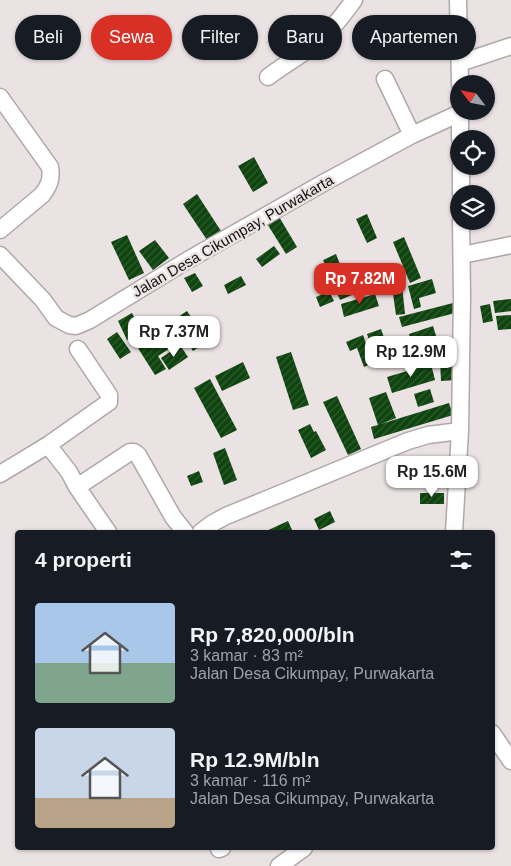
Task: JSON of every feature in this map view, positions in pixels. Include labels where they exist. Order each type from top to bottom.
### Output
[{"type":"street","points":[[268,77],[324,36],[354,0]]},
{"type":"street","points":[[458,0],[460,75]]},
{"type":"street","points":[[460,63],[511,46]]},
{"type":"street","points":[[385,79],[412,135]]},
{"type":"street","points":[[0,98],[50,167],[51,175],[50,183],[42,195],[0,230]]},
{"type":"street","name":"Jalan Desa Cikumpay, Purwakarta","points":[[0,255],[38,294],[56,318],[69,325],[76,326],[90,320],[316,186],[450,117]]},
{"type":"street","points":[[454,530],[460,431],[461,230]]},
{"type":"street","points":[[462,255],[511,245]]},
{"type":"street","points":[[0,474],[48,445],[109,402],[109,395],[78,350]]},
{"type":"street","points":[[207,528],[226,516],[408,440],[428,435],[460,431]]},
{"type":"street","points":[[48,445],[69,472],[107,530]]},
{"type":"street","points":[[77,487],[130,452],[134,452],[138,455],[173,517],[183,530]]},
{"type":"street","points":[[495,737],[510,757]]},
{"type":"street","points":[[278,866],[301,850]]},
{"type":"building","points":[[254,157],[268,183],[253,192],[238,166]]},
{"type":"building","points":[[197,194],[221,231],[207,240],[183,204]]},
{"type":"building","points":[[367,214],[377,238],[367,243],[356,219]]},
{"type":"building","points":[[278,215],[297,247],[286,254],[266,222]]},
{"type":"building","points":[[127,235],[144,273],[129,280],[111,242]]},
{"type":"building","points":[[404,237],[421,278],[410,283],[393,242]]},
{"type":"building","points":[[155,240],[169,258],[153,270],[139,251]]},
{"type":"building","points":[[274,246],[280,254],[262,267],[256,259]]},
{"type":"building","points":[[336,254],[352,295],[340,300],[323,260]]},
{"type":"building","points":[[195,273],[203,286],[192,292],[184,278]]},
{"type":"building","points":[[241,276],[246,285],[228,294],[224,285]]},
{"type":"building","points":[[432,279],[436,293],[419,298],[421,307],[414,309],[408,286]]},
{"type":"building","points":[[402,285],[405,314],[396,315],[392,287]]},
{"type":"building","points":[[329,291],[334,301],[320,307],[316,297]]},
{"type":"building","points":[[375,294],[379,306],[344,317],[341,304]]},
{"type":"building","points":[[511,299],[511,311],[495,313],[493,301]]},
{"type":"building","points":[[453,303],[455,313],[402,327],[399,317]]},
{"type":"building","points":[[490,304],[493,321],[483,323],[480,306]]},
{"type":"building","points":[[187,311],[193,320],[174,332],[169,323]]},
{"type":"building","points":[[132,313],[142,332],[127,340],[118,321]]},
{"type":"building","points":[[511,315],[511,329],[498,330],[496,316]]},
{"type":"building","points":[[200,324],[212,343],[205,348],[202,345],[193,351],[183,335]]},
{"type":"building","points":[[433,326],[437,339],[412,347],[409,334]]},
{"type":"building","points":[[163,327],[175,345],[158,356],[166,369],[155,375],[136,345]]},
{"type":"building","points":[[381,329],[390,355],[376,360],[367,334]]},
{"type":"building","points":[[117,332],[131,352],[120,359],[107,339]]},
{"type":"building","points":[[363,335],[373,363],[364,367],[357,348],[350,351],[346,342]]},
{"type":"building","points":[[434,344],[437,356],[412,363],[409,350]]},
{"type":"building","points":[[180,345],[188,357],[169,370],[161,358]]},
{"type":"building","points":[[291,352],[309,405],[293,410],[276,357]]},
{"type":"building","points":[[455,360],[456,380],[441,381],[440,361]]},
{"type":"building","points":[[243,362],[250,378],[222,391],[215,376]]},
{"type":"building","points":[[431,364],[435,380],[392,393],[387,377]]},
{"type":"building","points":[[210,379],[237,430],[221,438],[194,388]]},
{"type":"building","points":[[430,389],[434,402],[418,407],[414,394]]},
{"type":"building","points":[[386,392],[396,418],[378,425],[369,398]]},
{"type":"building","points":[[337,396],[361,449],[348,455],[323,402]]},
{"type":"building","points":[[449,403],[453,415],[374,439],[371,427]]},
{"type":"building","points":[[310,424],[326,450],[311,458],[298,430]]},
{"type":"building","points":[[225,448],[237,480],[224,485],[213,453]]},
{"type":"building","points":[[199,471],[203,482],[191,486],[187,476]]},
{"type":"building","points":[[420,493],[444,493],[444,504],[420,504]]},
{"type":"building","points":[[330,511],[335,522],[319,530],[314,519]]},
{"type":"building","points":[[288,521],[292,530],[268,530]]}]
